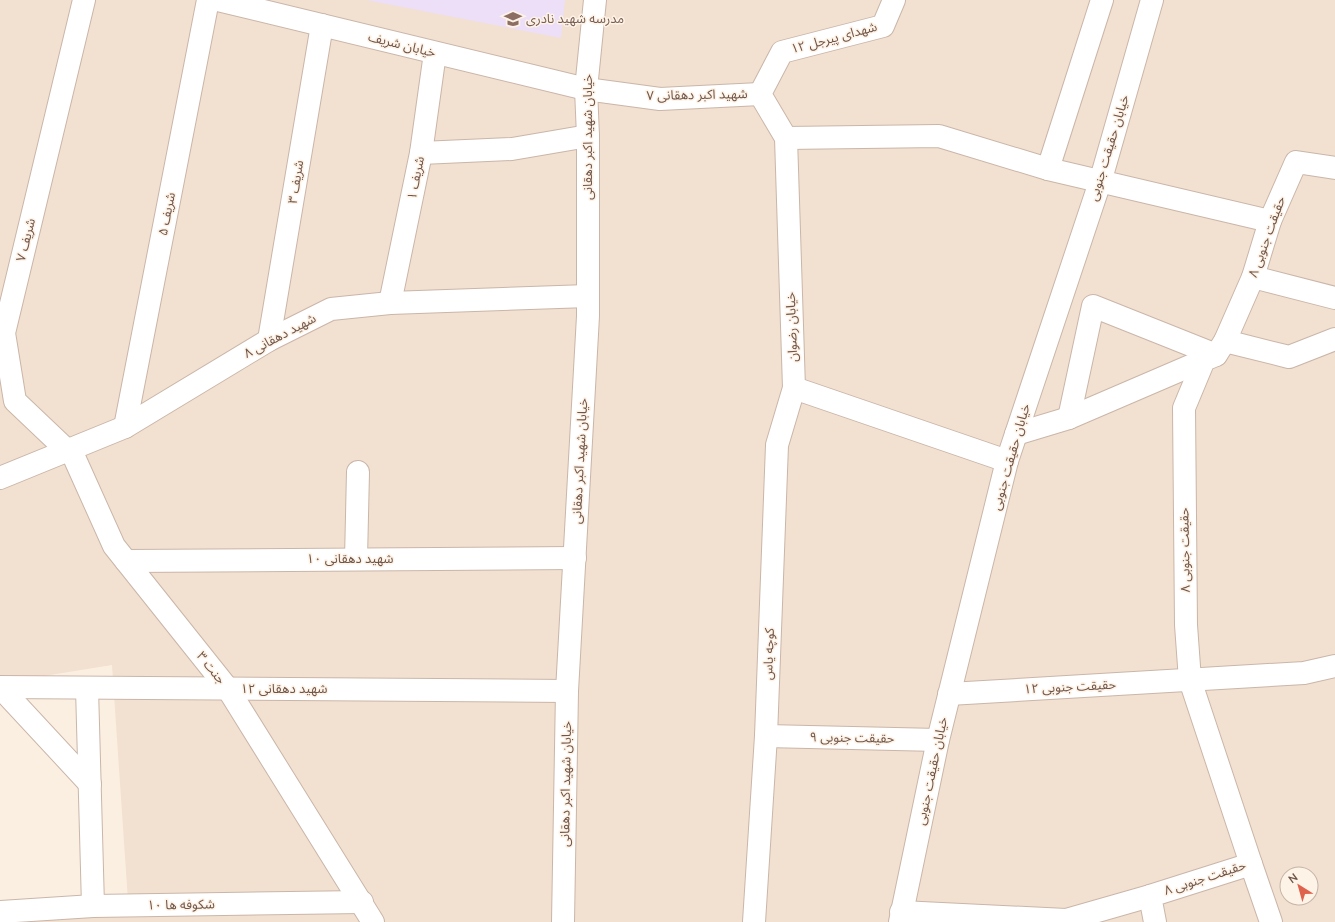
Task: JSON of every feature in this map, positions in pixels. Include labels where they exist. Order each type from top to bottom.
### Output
[{"type":"street","name":"شریف ۷","points":[[71,454],[15,401],[4,333],[7,288],[84,0]]},
{"type":"street","name":"شریف ۵","points":[[125,427],[208,0]]},
{"type":"street","name":"خیابان شریف","points":[[218,0],[586,89]]},
{"type":"street","name":"خیابان شهید اکبر دهقانی","points":[[563,922],[567,692],[588,296],[588,136],[586,89],[595,0]]},
{"type":"street","name":"شهدای پیرجل ۱۲","points":[[760,94],[782,52],[883,26],[894,0]]},
{"type":"street","points":[[1048,168],[1102,0]]},
{"type":"street","name":"خیابان حقیقت جنوبی","points":[[900,917],[938,740],[1007,461],[1100,179],[1152,0]]},
{"type":"street","name":"شریف ۳","points":[[269,340],[322,25]]},
{"type":"street","name":"شریف ۱","points":[[390,303],[421,153],[435,53]]},
{"type":"street","name":"شهید اکبر دهقانی ۷","points":[[586,89],[660,99],[760,94]]},
{"type":"street","name":"خیابان رضوان","points":[[760,94],[786,138],[794,388]]},
{"type":"street","points":[[421,153],[512,149],[588,136]]},
{"type":"street","points":[[786,138],[939,136],[1048,168],[1100,179],[1270,221]]},
{"type":"street","name":"حقیقت جنوبی ۸","points":[[1155,922],[1150,896],[1251,864],[1190,680],[1186,625],[1184,408],[1215,352],[1253,277],[1270,221],[1296,162],[1335,168]]},
{"type":"street","points":[[1253,277],[1335,298]]},
{"type":"street","name":"شهید دهقانی ۸","points":[[0,478],[71,454],[125,427],[269,340],[331,309],[390,303],[588,296]]},
{"type":"street","points":[[1069,418],[1093,306],[1215,352],[1289,357],[1335,340]]},
{"type":"street","points":[[1016,434],[1069,418],[1215,352]]},
{"type":"street","points":[[794,388],[1007,461]]},
{"type":"street","name":"کوچه یاس","points":[[754,922],[766,736],[777,445],[794,388]]},
{"type":"street","name":"جنت ۳","points":[[71,454],[114,546],[228,689],[362,902],[373,922]]},
{"type":"street","points":[[356,559],[358,472]]},
{"type":"street","name":"شهید دهقانی ۱۰","points":[[126,561],[575,558]]},
{"type":"street","name":"حقیقت جنوبی ۱۲","points":[[949,694],[1304,673],[1335,666]]},
{"type":"street","points":[[0,687],[90,784]]},
{"type":"street","name":"شهید دهقانی ۱۲","points":[[0,687],[567,692]]},
{"type":"street","points":[[87,688],[93,906]]},
{"type":"street","name":"حقیقت جنوبی ۹","points":[[766,736],[938,740]]},
{"type":"street","points":[[1251,864],[1271,922]]},
{"type":"street","points":[[900,917],[1066,920],[1150,896]]},
{"type":"street","name":"شکوفه ها ۱۰","points":[[0,912],[93,906],[362,902]]},
{"type":"shaded area","points":[[0,0],[1335,0],[1335,922],[0,922],[128,901],[112,665],[0,683]]},
{"type":"shaded area","name":"مدرسه شهید نادری","points":[[366,0],[565,0],[561,38]]},
{"type":"place","name":"مدرسه شهید نادری","points":[[513,19]]}]
